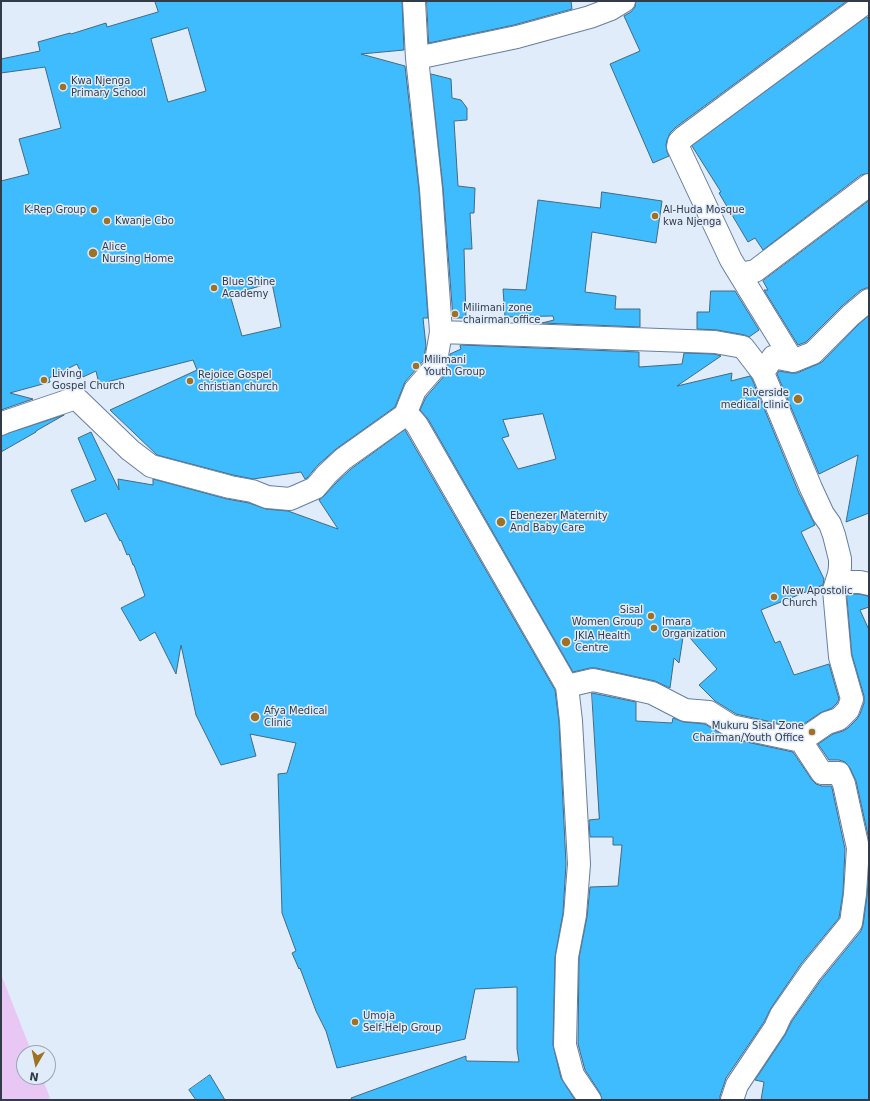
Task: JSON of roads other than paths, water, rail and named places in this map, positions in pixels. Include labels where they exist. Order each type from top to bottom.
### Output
[{"type":"street","points":[[1,424],[76,398],[130,450],[151,466],[230,487],[252,491],[267,497],[290,499],[315,488],[343,459],[405,415],[415,390],[435,367],[441,332],[431,189],[414,1]]},
{"type":"street","points":[[418,58],[524,35],[611,10],[624,1]]},
{"type":"street","points":[[793,361],[731,260],[678,147],[679,142],[868,1]]},
{"type":"street","points":[[740,274],[755,271],[869,185]]},
{"type":"street","points":[[763,372],[773,356],[793,361],[813,353],[869,300]]},
{"type":"street","points":[[441,332],[715,342],[743,347],[763,372],[811,488],[830,524],[840,559],[840,567],[834,590],[840,657],[852,699],[848,710],[840,719],[827,723],[801,741]]},
{"type":"street","points":[[405,415],[412,419],[417,425],[567,686],[571,721],[580,864],[575,915],[567,957],[565,1045],[573,1075],[590,1100]]},
{"type":"street","points":[[837,582],[860,582],[869,584]]},
{"type":"street","points":[[567,686],[593,680],[621,686],[652,694],[685,710],[710,712],[731,726],[801,741],[822,773],[839,773],[844,784],[858,848],[851,923],[811,972],[781,1015],[775,1028],[737,1084],[732,1100]]},
{"type":"place","name":"Kwa Njenga Primary School","points":[[63,87]]},
{"type":"place","name":"K-Rep Group","points":[[94,210]]},
{"type":"place","name":"Al-Huda Mosque kwa Njenga","points":[[655,216]]},
{"type":"place","name":"Kwanje Cbo","points":[[107,221]]},
{"type":"place","name":"Alice Nursing Home","points":[[93,253]]},
{"type":"place","name":"Blue Shine Academy","points":[[214,288]]},
{"type":"place","name":"Milimani zone chairman office","points":[[455,314]]},
{"type":"place","name":"Milimani Youth Group","points":[[416,366]]},
{"type":"place","name":"Living Gospel Church","points":[[44,380]]},
{"type":"place","name":"Rejoice Gospel christian church","points":[[190,381]]},
{"type":"place","name":"Riverside medical clinic","points":[[798,399]]},
{"type":"place","name":"Ebenezer Maternity And Baby Care","points":[[501,522]]},
{"type":"place","name":"New Apostolic Church","points":[[774,597]]},
{"type":"place","name":"Sisal Women Group","points":[[651,616]]},
{"type":"place","name":"Imara Organization","points":[[654,628]]},
{"type":"place","name":"JKIA Health Centre","points":[[566,642]]},
{"type":"place","name":"Afya Medical Clinic","points":[[255,717]]},
{"type":"place","name":"Mukuru Sisal Zone Chairman/Youth Office","points":[[812,732]]},
{"type":"place","name":"Umoja Self-Help Group","points":[[355,1022]]}]
